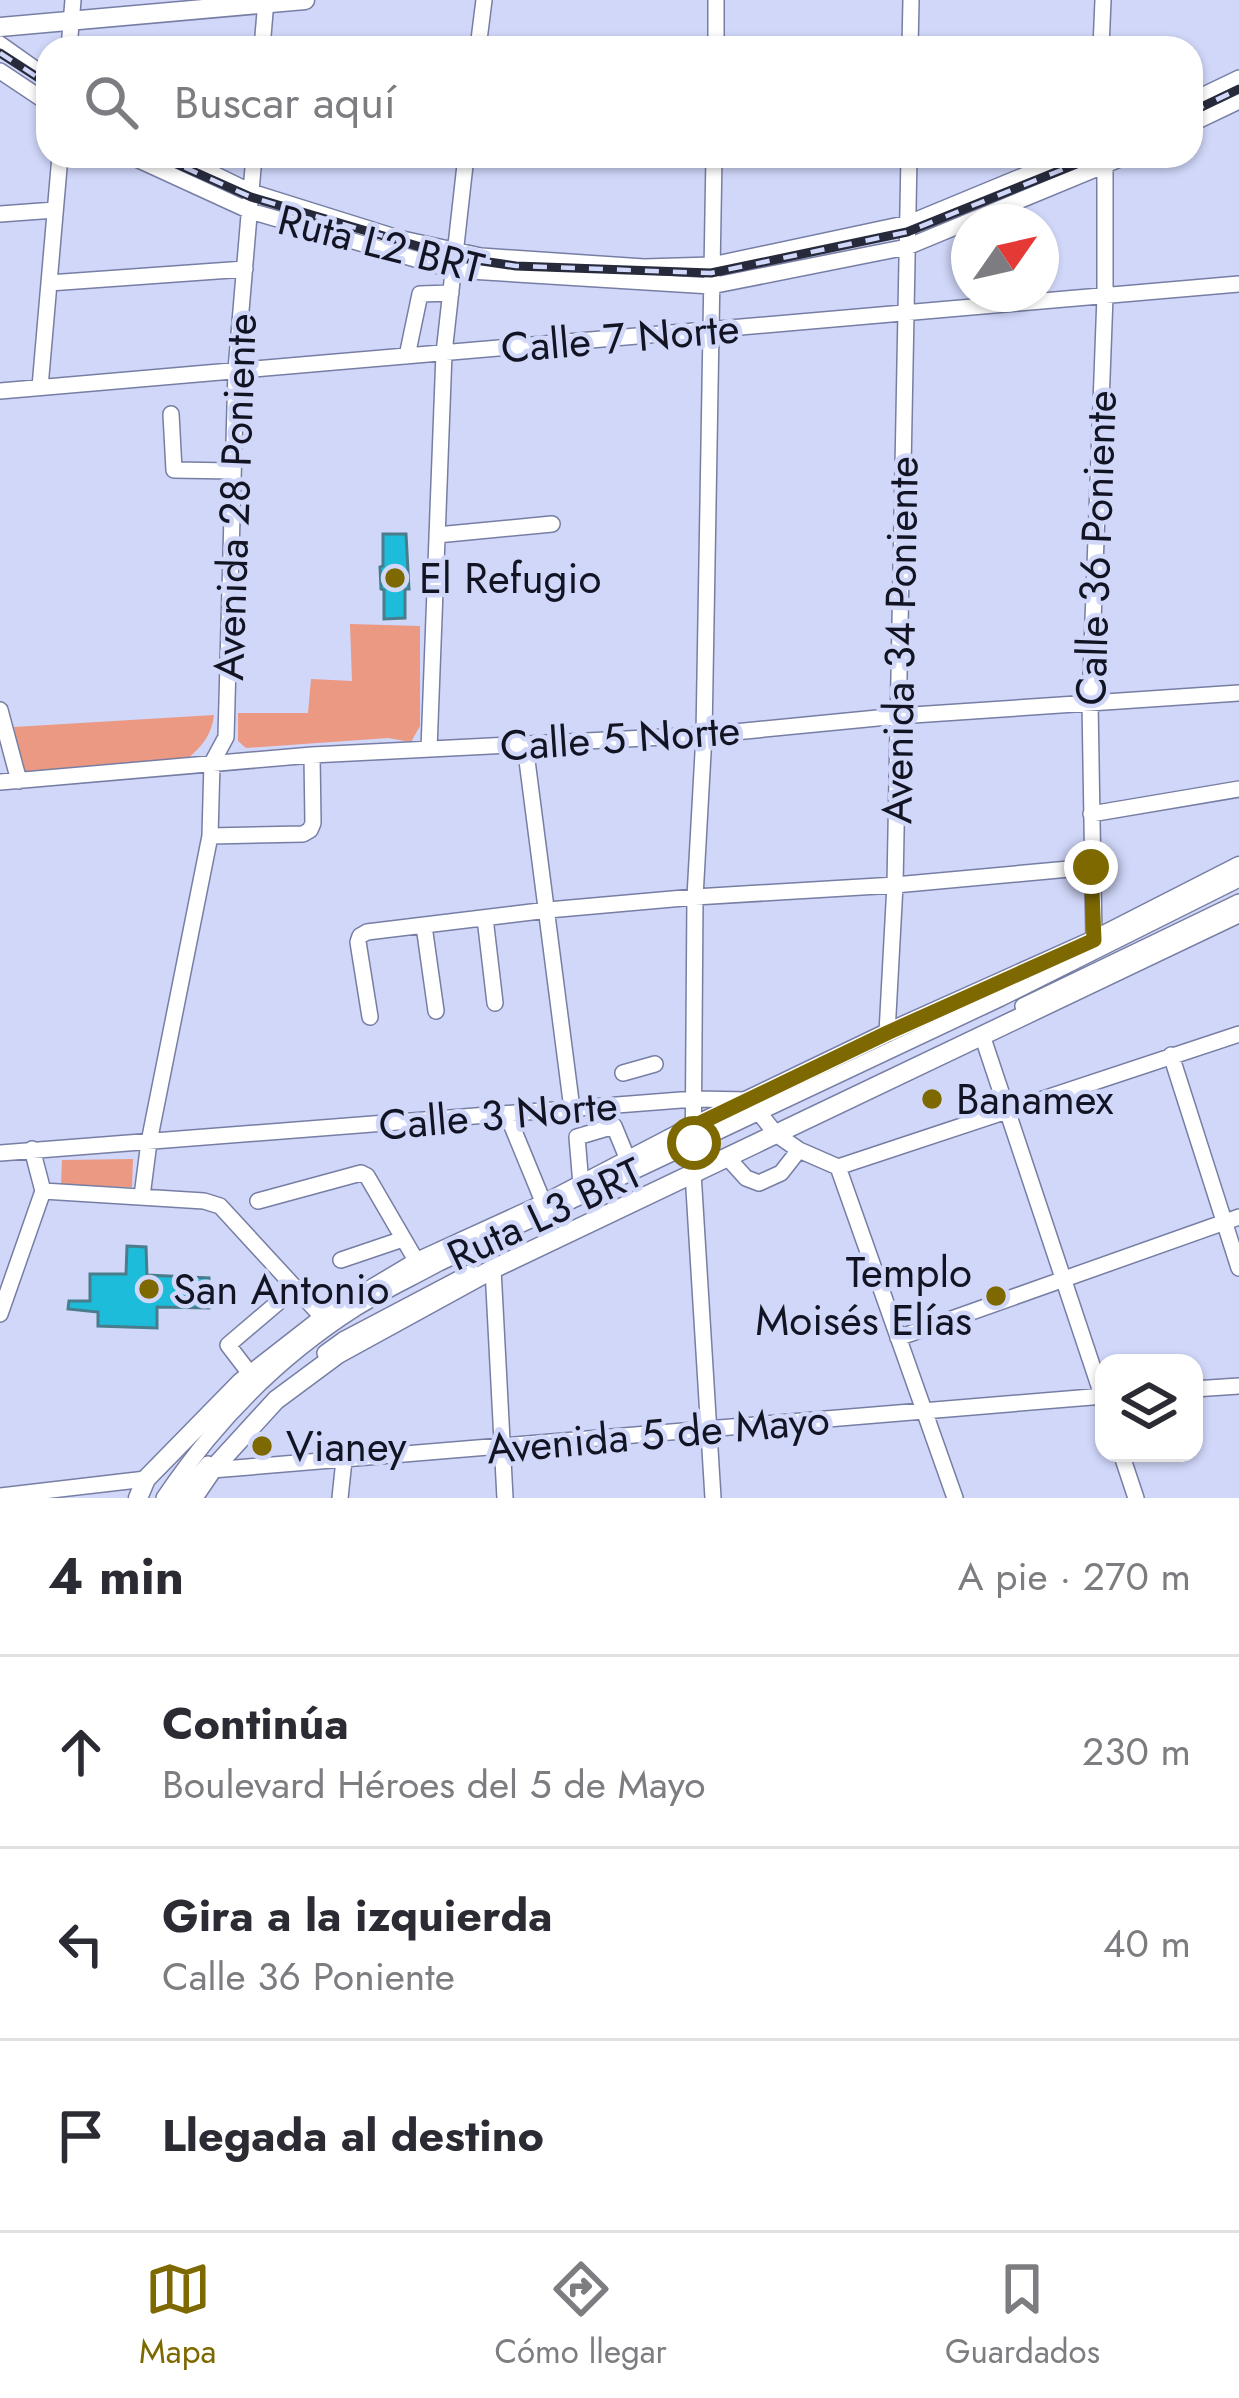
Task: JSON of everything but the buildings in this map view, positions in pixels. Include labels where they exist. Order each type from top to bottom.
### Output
[{"type":"main road","points":[[0,27],[72,10],[304,0]]},
{"type":"main road","points":[[139,1492],[250,1375],[323,1318],[417,1262],[628,1160],[755,1106],[887,1033],[1094,940],[1239,866]]},
{"type":"main road","points":[[196,1498],[212,1470],[276,1400],[338,1354],[493,1269],[693,1171],[1239,913]]},
{"type":"street","points":[[480,36],[484,0]]},
{"type":"street","points":[[716,0],[716,36]]},
{"type":"street","points":[[910,36],[911,0]]},
{"type":"street","points":[[1100,36],[1103,0]]},
{"type":"street","points":[[263,36],[266,2]]},
{"type":"street","points":[[0,44],[36,70]]},
{"type":"street","points":[[0,71],[36,96]]},
{"type":"street","points":[[1203,94],[1239,78]]},
{"type":"street","points":[[1203,118],[1239,100]]},
{"type":"street","points":[[40,387],[59,168]]},
{"type":"street","name":"Ruta L2 BRT","points":[[156,168],[250,212],[453,270],[711,286],[907,247],[1090,168]]},
{"type":"street","points":[[202,168],[251,191],[455,251],[644,267],[712,265],[909,223],[1042,168]]},
{"type":"street","name":"Avenida 28 Poniente","points":[[142,1196],[210,836],[212,764],[226,737],[236,370],[253,168]]},
{"type":"street","points":[[429,749],[444,353],[465,168]]},
{"type":"street","points":[[713,1498],[693,1171],[695,897],[704,735],[714,168]]},
{"type":"street","name":"Avenida 34 Poniente","points":[[887,1033],[895,885],[909,168]]},
{"type":"street","name":"Calle 36 Poniente","points":[[1094,940],[1090,702],[1106,168]]},
{"type":"street","points":[[0,214],[55,211]]},
{"type":"street","points":[[49,283],[245,269]]},
{"type":"street","name":"Calle 7 Norte","points":[[0,391],[1239,284]]},
{"type":"street","points":[[407,356],[420,294],[451,293]]},
{"type":"street","points":[[171,414],[174,470],[233,471]]},
{"type":"street","points":[[437,535],[552,524]]},
{"type":"street","name":"Calle 5 Norte","points":[[0,782],[312,755],[704,735],[898,716],[1239,693]]},
{"type":"street","points":[[0,710],[19,781]]},
{"type":"street","points":[[525,745],[572,1109]]},
{"type":"street","points":[[210,836],[304,835],[313,823],[312,755]]},
{"type":"street","points":[[1091,814],[1239,789]]},
{"type":"street","points":[[370,1018],[358,942],[367,932],[548,910],[1091,867]]},
{"type":"street","points":[[1239,879],[1001,998],[755,1106],[775,1132],[838,1167],[1239,1034]]},
{"type":"street","name":"Ruta L3 BRT","points":[[178,1498],[285,1383],[343,1340],[458,1278],[775,1132],[1239,902]]},
{"type":"street","points":[[485,918],[496,1003]]},
{"type":"street","points":[[424,926],[436,1011]]},
{"type":"street","points":[[982,1035],[1095,1373]]},
{"type":"street","points":[[1171,1055],[1232,1220],[1239,1268]]},
{"type":"street","points":[[622,1073],[656,1064]]},
{"type":"street","name":"Calle 3 Norte","points":[[0,1153],[694,1099],[755,1106]]},
{"type":"street","points":[[507,1114],[544,1204]]},
{"type":"street","points":[[581,1185],[577,1137],[614,1126],[628,1160]]},
{"type":"street","name":"Ruta L3 BRT","points":[[164,1498],[231,1411],[283,1363],[356,1308],[694,1134]]},
{"type":"street","points":[[0,1314],[43,1192],[32,1149]]},
{"type":"street","points":[[727,1157],[746,1178],[760,1183],[782,1173],[800,1150]]},
{"type":"street","points":[[838,1167],[955,1498]]},
{"type":"street","points":[[258,1201],[361,1173],[417,1262]]},
{"type":"street","points":[[43,1192],[142,1196],[220,1206],[323,1318]]},
{"type":"street","points":[[898,1338],[1232,1220]]},
{"type":"street","points":[[341,1261],[403,1239]]},
{"type":"street","points":[[493,1269],[505,1498]]},
{"type":"street","points":[[250,1375],[228,1345],[296,1288]]},
{"type":"street","points":[[1203,1388],[1239,1386]]},
{"type":"street","name":"Avenida 5 de Mayo","points":[[212,1470],[1095,1399]]},
{"type":"street","points":[[340,1498],[344,1460]]},
{"type":"street","points":[[1124,1462],[1136,1498]]},
{"type":"street","points":[[0,1496],[139,1492]]},
{"type":"shaded area","points":[[350,624],[420,626],[420,726],[411,742],[388,738],[246,748],[238,741],[238,713],[308,713],[311,679],[352,681]]},
{"type":"shaded area","points":[[214,715],[206,740],[188,758],[40,775],[21,769],[14,727]]},
{"type":"shaded area","points":[[133,1159],[132,1187],[61,1186],[62,1160]]},
{"type":"railway","points":[[0,53],[36,76]]},
{"type":"railway","points":[[1203,106],[1239,89]]},
{"type":"railway","points":[[186,168],[251,197],[455,257],[516,266],[711,273],[907,232],[1066,168]]},
{"type":"place","name":"El Refugio","points":[[395,578]]},
{"type":"place","name":"Banamex","points":[[932,1099]]},
{"type":"place","name":"San Antonio","points":[[149,1289]]},
{"type":"place","name":"Templo Moisés Elías","points":[[996,1296]]},
{"type":"place","name":"Vianey","points":[[262,1446]]},
{"type":"route","points":[[694,1143],[694,1126],[1094,940],[1091,867]]}]
